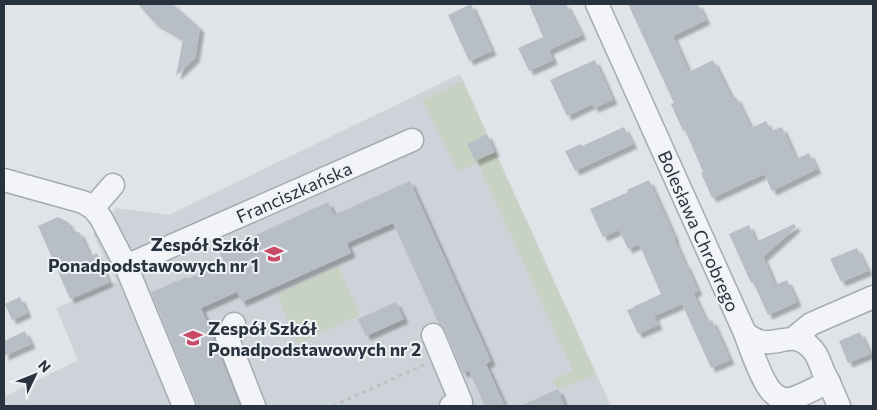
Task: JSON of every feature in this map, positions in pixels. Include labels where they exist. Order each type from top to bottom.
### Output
[{"type":"street","name":"Bolesława Chrobrego","points":[[597,4],[745,333],[752,339],[769,342],[794,338]]},
{"type":"street","name":"Franciszkańska","points":[[126,266],[412,140]]},
{"type":"street","points":[[4,180],[73,198],[93,208],[101,218],[126,266],[184,406]]},
{"type":"street","points":[[93,208],[113,185]]},
{"type":"street","points":[[794,338],[811,324],[873,297]]},
{"type":"street","points":[[234,324],[227,337],[254,406]]},
{"type":"street","points":[[745,333],[767,385],[772,393],[781,399],[790,399],[829,382]]},
{"type":"street","points":[[433,335],[461,402],[451,406]]},
{"type":"street","points":[[794,338],[810,346],[816,355],[839,406]]},
{"type":"path","points":[[333,406],[442,356]]},
{"type":"shaded area","points":[[460,74],[611,406],[4,406],[4,397],[78,360],[56,308],[116,282],[93,234],[116,208],[169,215]]},
{"type":"green space","points":[[463,81],[487,134],[467,144],[475,160],[495,152],[596,374],[558,389],[553,380],[573,371],[478,163],[458,171],[422,100]]},
{"type":"green space","points":[[338,266],[360,315],[297,344],[277,294]]},
{"type":"building","points":[[138,4],[173,4],[200,28],[195,58],[176,76],[183,39],[154,22]]},
{"type":"building","points":[[471,4],[492,51],[469,61],[448,15]]},
{"type":"building","points":[[529,4],[566,4],[582,35],[549,50],[553,60],[529,71],[518,48],[543,37]]},
{"type":"building","points":[[628,4],[698,4],[706,20],[673,36],[689,72],[713,60],[732,98],[736,97],[751,128],[766,121],[771,131],[782,127],[796,159],[809,153],[817,169],[772,191],[764,174],[712,198],[685,130],[683,131],[671,104],[674,103]]},
{"type":"building","points":[[595,60],[613,100],[594,108],[592,104],[567,116],[550,80]]},
{"type":"building","points":[[624,127],[633,144],[575,171],[565,151],[581,144],[582,146]]},
{"type":"building","points":[[487,134],[495,152],[475,161],[467,144]]},
{"type":"building","points":[[649,180],[698,291],[693,293],[707,322],[712,320],[730,360],[711,368],[682,304],[654,316],[658,325],[638,334],[627,310],[661,294],[639,244],[628,249],[619,230],[603,237],[590,209],[628,192],[627,190]]},
{"type":"building","points":[[410,181],[491,361],[486,364],[505,406],[485,406],[469,371],[463,373],[445,330],[439,324],[393,223],[347,243],[351,253],[242,302],[237,292],[201,308],[240,406],[198,406],[151,292],[187,277],[187,279],[224,262],[219,252],[328,202],[334,215]]},
{"type":"building","points":[[58,217],[68,222],[71,229],[80,233],[90,256],[97,253],[109,282],[70,299],[38,226]]},
{"type":"building","points":[[794,224],[796,227],[763,257],[775,285],[787,280],[797,302],[768,315],[729,234],[749,225],[756,242]]},
{"type":"building","points":[[857,248],[868,271],[841,282],[830,259]]},
{"type":"building","points":[[20,297],[27,313],[12,320],[5,304]]},
{"type":"building","points":[[396,302],[404,319],[366,336],[358,319]]},
{"type":"building","points":[[25,331],[31,344],[4,356],[4,341]]},
{"type":"building","points":[[860,332],[870,354],[848,363],[839,341]]},
{"type":"building","points":[[558,389],[565,406],[520,406]]},
{"type":"place","name":"Zespół Szkół Ponadpodstawowych nr 1","points":[[274,254]]},
{"type":"place","name":"Zespół Szkół Ponadpodstawowych nr 2","points":[[193,338]]}]
